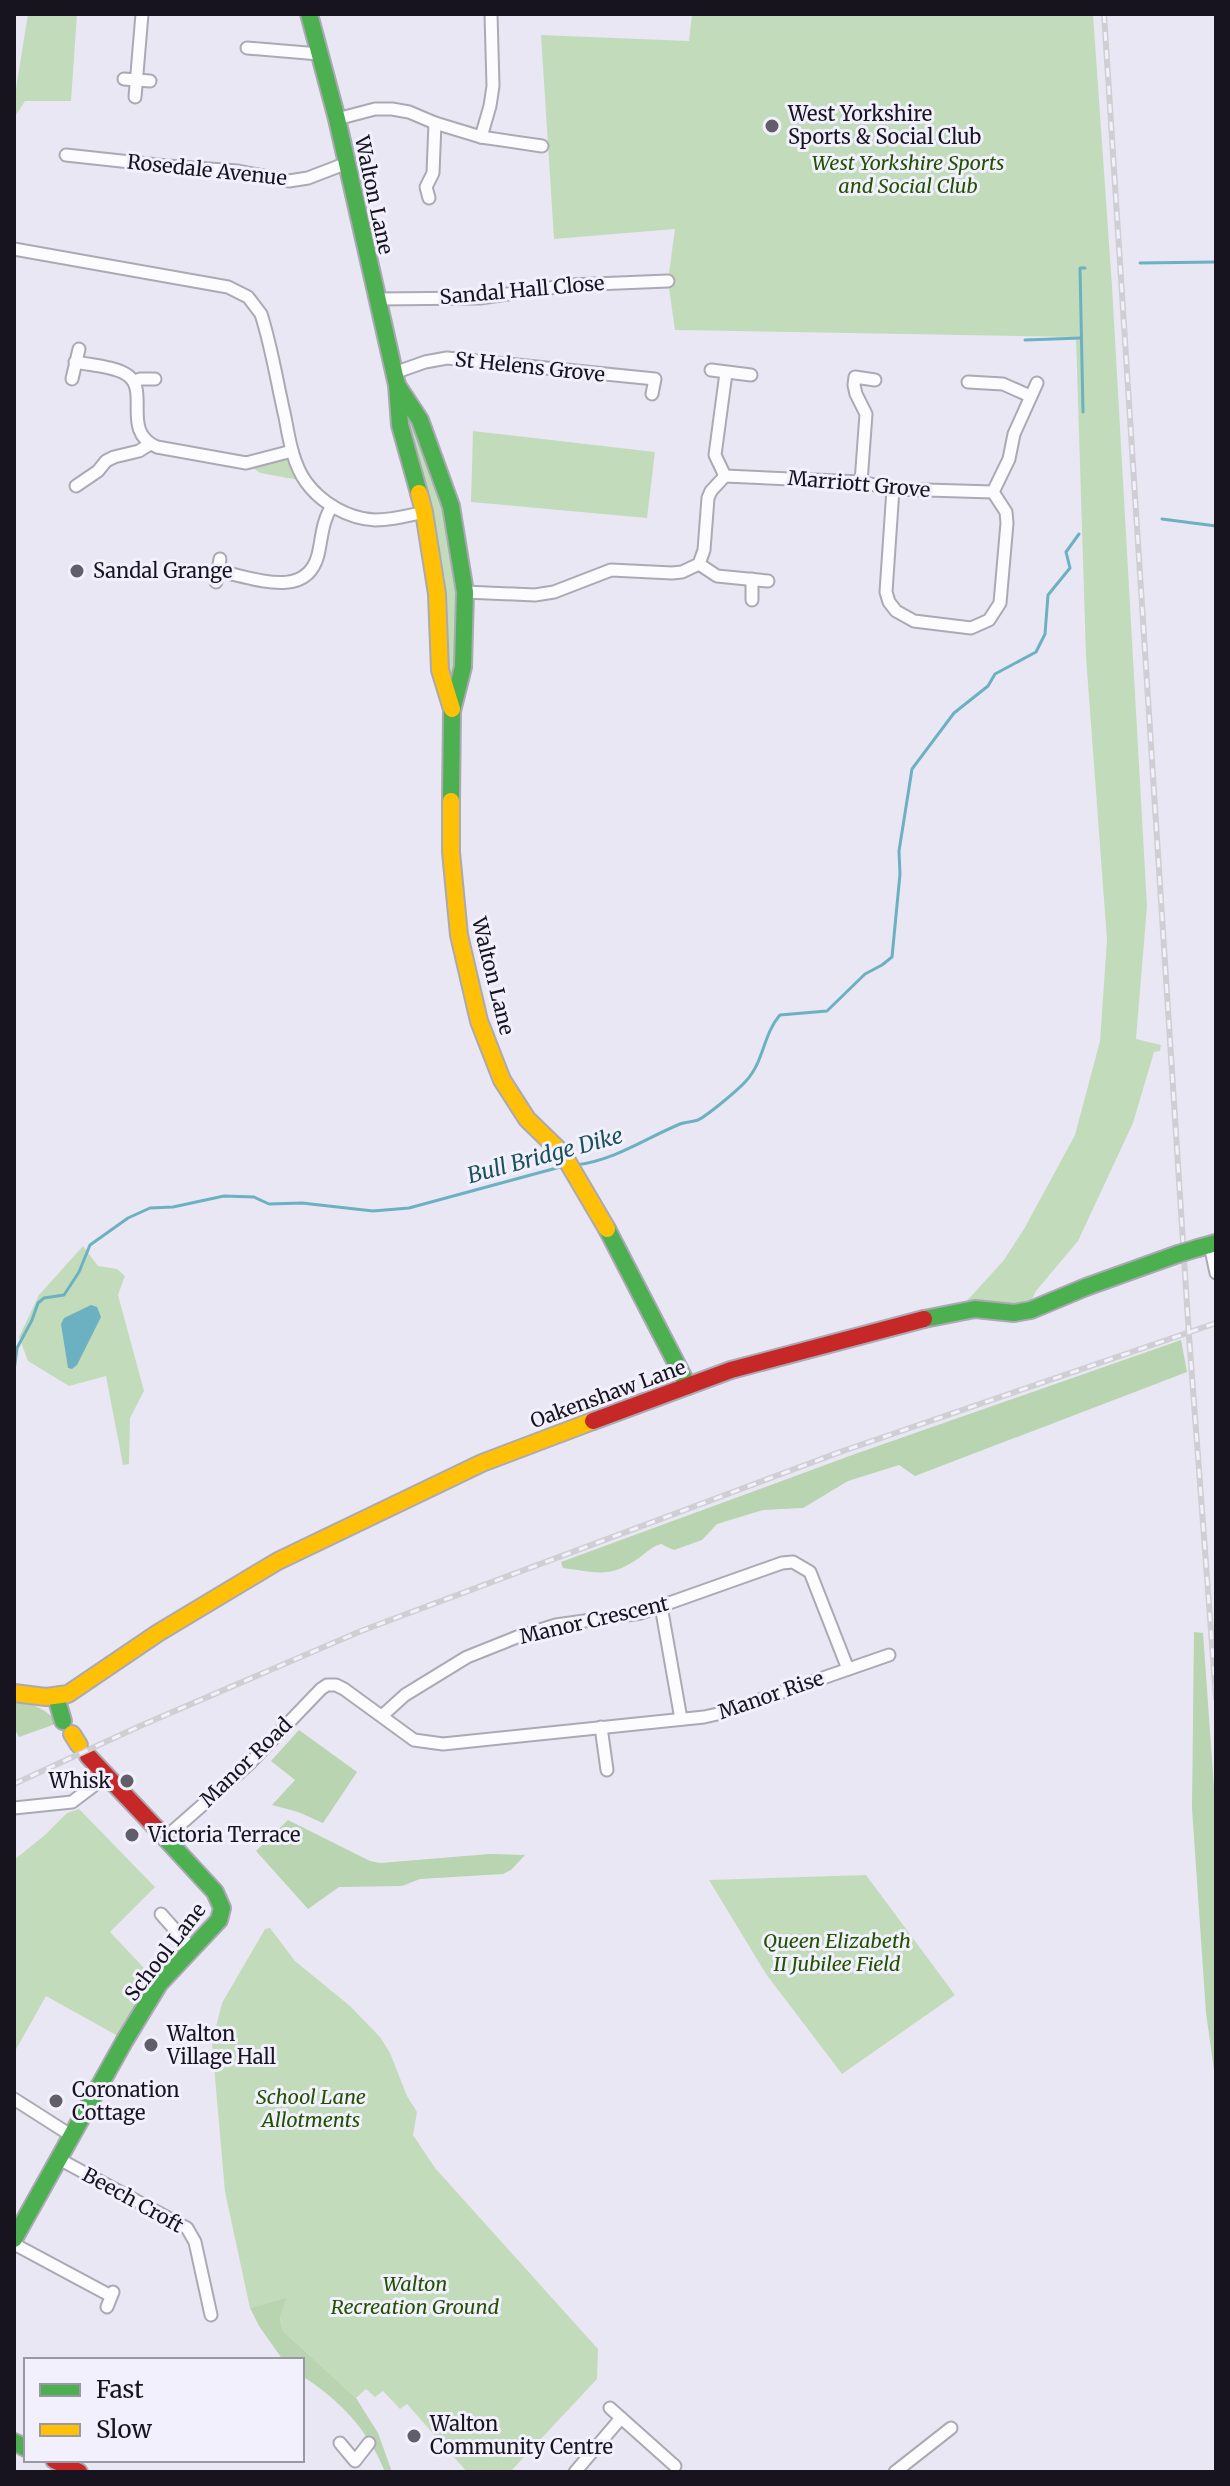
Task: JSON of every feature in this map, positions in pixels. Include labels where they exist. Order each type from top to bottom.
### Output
[{"type":"street","points":[[135,97],[130,80],[142,14]]},
{"type":"street","name":"Walton Lane","points":[[309,14],[337,119],[395,379],[400,425],[424,512],[437,594],[440,670],[452,711]]},
{"type":"street","points":[[481,137],[493,86],[491,14]]},
{"type":"street","points":[[247,48],[319,54]]},
{"type":"street","points":[[130,80],[150,81]]},
{"type":"street","points":[[337,119],[375,109],[392,109],[481,137],[542,146]]},
{"type":"street","points":[[429,198],[426,187],[433,173],[435,123]]},
{"type":"street","name":"Rosedale Avenue","points":[[63,154],[238,171],[289,181],[308,178],[347,163]]},
{"type":"street","points":[[14,249],[205,282],[228,287],[248,297],[264,325],[292,451],[305,481],[332,506],[359,518],[399,518],[451,506]]},
{"type":"street","name":"Sandal Hall Close","points":[[377,299],[503,297],[570,285],[668,281]]},
{"type":"street","points":[[72,379],[79,349]]},
{"type":"street","name":"St Helens Grove","points":[[395,379],[425,362],[447,358],[655,379],[652,394]]},
{"type":"street","points":[[75,362],[123,371],[134,382],[137,386],[137,424],[150,444],[246,463],[292,451]]},
{"type":"street","points":[[711,370],[751,375]]},
{"type":"street","points":[[437,594],[535,595],[554,592],[611,570],[672,573],[699,564],[704,550],[708,498],[725,476],[715,455],[726,373]]},
{"type":"street","points":[[861,482],[866,414],[854,385],[855,377],[875,380]]},
{"type":"street","points":[[134,382],[155,379]]},
{"type":"street","name":"Walton Lane","points":[[395,379],[420,420],[451,506],[465,592],[463,667],[452,711],[451,852],[459,935],[479,1021],[502,1080],[527,1119],[571,1166],[648,1305],[688,1386]]},
{"type":"street","points":[[968,382],[1003,384],[1030,396]]},
{"type":"street","points":[[893,489],[886,579],[889,602],[903,617],[914,621],[971,628],[989,620],[1000,603],[1007,523],[1006,512],[993,492],[1009,459],[1014,434],[1037,383]]},
{"type":"street","points":[[76,486],[114,457],[139,451],[150,444]]},
{"type":"street","name":"Marriott Grove","points":[[725,476],[861,482],[893,489],[993,492]]},
{"type":"street","points":[[218,571],[285,584],[301,580],[315,564],[324,522],[332,506]]},
{"type":"street","points":[[699,564],[717,576],[768,581]]},
{"type":"street","points":[[752,579],[752,600]]},
{"type":"street","points":[[1208,1245],[1216,1273]]},
{"type":"street","name":"Oakenshaw Lane","points":[[56,1697],[77,1689],[158,1633],[278,1561],[482,1463],[731,1370],[954,1311],[975,1309],[1014,1313],[1031,1310],[1100,1281],[1208,1245]]},
{"type":"street","name":"Manor Crescent","points":[[383,1715],[405,1695],[467,1657],[517,1637],[556,1625],[625,1617],[782,1563],[793,1562],[810,1572],[848,1669]]},
{"type":"street","points":[[661,1606],[681,1719]]},
{"type":"street","name":"Manor Rise","points":[[327,1685],[344,1689],[414,1740],[443,1744],[722,1713],[889,1655]]},
{"type":"street","name":"Manor Road","points":[[165,1838],[249,1764],[327,1685]]},
{"type":"street","points":[[14,1693],[56,1697]]},
{"type":"street","name":"School Lane","points":[[14,2242],[159,1984],[219,1920],[222,1913],[221,1902],[215,1892],[105,1777],[75,1739],[56,1697]]},
{"type":"street","points":[[601,1727],[607,1770]]},
{"type":"street","points":[[14,1808],[41,1801],[72,1802],[105,1777]]},
{"type":"street","points":[[162,1920],[192,1949]]},
{"type":"street","points":[[14,2099],[72,2136]]},
{"type":"street","name":"Beech Croft","points":[[59,2159],[187,2228],[195,2242],[202,2297],[211,2315]]},
{"type":"street","points":[[14,2242],[110,2298]]},
{"type":"street","points":[[610,2408],[675,2466]]},
{"type":"street","points":[[575,2472],[621,2418]]},
{"type":"street","points":[[895,2472],[954,2426]]},
{"type":"street","points":[[340,2443],[354,2467],[369,2443]]},
{"type":"street","points":[[58,2462],[79,2472]]},
{"type":"green space","points":[[28,14],[77,14],[71,101],[25,101],[14,118],[14,101]]},
{"type":"green space","name":"West Yorkshire Sports and Social Club","points":[[692,14],[1093,14],[1112,286],[1147,906],[1136,1039],[1161,1045],[1160,1051],[1154,1052],[1133,1123],[1078,1241],[1036,1291],[1030,1303],[1011,1306],[964,1304],[1004,1260],[1075,1135],[1100,1041],[1107,940],[1086,657],[1076,337],[675,330],[668,281],[675,229],[554,239],[541,35],[689,41]]},
{"type":"green space","points":[[397,385],[420,420],[462,565],[452,711],[437,594]]},
{"type":"green space","points":[[473,431],[655,452],[647,518],[471,502]]},
{"type":"green space","points":[[292,451],[305,481],[260,473],[246,463]]},
{"type":"green space","points":[[83,1246],[98,1266],[117,1269],[125,1276],[118,1295],[144,1391],[130,1418],[129,1464],[123,1465],[106,1376],[69,1386],[28,1361],[19,1337],[39,1295]]},
{"type":"green space","points":[[1181,1340],[1187,1372],[915,1476],[899,1465],[848,1481],[803,1508],[763,1510],[717,1524],[702,1540],[674,1550],[658,1545],[619,1569],[594,1572],[563,1568],[561,1562],[855,1454]]},
{"type":"green space","points":[[1194,1632],[1203,1633],[1216,1816],[1216,2084],[1206,2013],[1192,1808]]},
{"type":"green space","points":[[14,1700],[38,1707],[58,1723],[19,1737],[14,1728]]},
{"type":"green space","points":[[299,1730],[357,1772],[323,1823],[272,1805],[295,1780],[271,1761]]},
{"type":"green space","points":[[79,1809],[155,1887],[110,1932],[159,1984],[125,2040],[46,1996],[14,2053],[14,1860],[67,1813]]},
{"type":"green space","points":[[288,1820],[370,1861],[380,1863],[490,1854],[525,1855],[503,1874],[420,1879],[402,1886],[339,1887],[308,1909],[256,1851]]},
{"type":"green space","name":"Queen Elizabeth II Jubilee Field","points":[[866,1875],[955,1995],[842,2074],[766,1974],[709,1880]]},
{"type":"green space","points":[[270,1928],[295,1961],[350,2006],[380,2037],[417,2112],[413,2135],[435,2168],[598,2349],[597,2379],[510,2472],[467,2472],[407,2404],[400,2409],[383,2391],[375,2397],[366,2389],[356,2398],[283,2331],[280,2318],[285,2299],[250,2308],[225,2192],[212,2043],[222,2003],[265,1929]]},
{"type":"green space","points":[[286,2298],[280,2318],[283,2331],[356,2398],[378,2433],[392,2472],[385,2472],[370,2443],[351,2417],[304,2377],[304,2358],[282,2358],[250,2308]]},
{"type":"water","points":[[91,1305],[97,1307],[101,1317],[77,1365],[68,1368],[61,1324],[64,1318]]},
{"type":"waterway","points":[[1140,263],[1216,262]]},
{"type":"waterway","points":[[1083,412],[1080,268],[1085,268]]},
{"type":"waterway","points":[[1025,340],[1081,338]]},
{"type":"waterway","name":"Bull Bridge Dike","points":[[1162,519],[1216,526]]},
{"type":"waterway","name":"Bull Bridge Dike","points":[[576,1165],[617,1154],[680,1124],[703,1117],[746,1081],[780,1015],[827,1011],[865,974],[892,957],[900,874],[899,851],[912,769],[954,713],[988,686],[995,674],[1036,652],[1045,634],[1048,595],[1070,568],[1066,552],[1079,534]]},
{"type":"waterway","name":"Bull Bridge Dike","points":[[14,1371],[17,1348],[38,1303],[44,1298],[64,1295],[79,1272],[90,1245],[128,1218],[150,1208],[173,1207],[224,1196],[254,1197],[269,1204],[302,1203],[373,1211],[409,1208],[564,1166]]},
{"type":"railway","points":[[1104,14],[1189,1336],[1216,1698]]},
{"type":"railway","points":[[14,1784],[361,1631],[840,1452],[1216,1323]]},
{"type":"traffic: fast","points":[[309,14],[337,119],[397,385],[400,425],[419,493]]},
{"type":"traffic: fast","points":[[397,385],[420,420],[451,506],[465,592],[463,667],[452,711],[451,801]]},
{"type":"traffic: fast","points":[[607,1229],[688,1386]]},
{"type":"traffic: fast","points":[[1198,1248],[1216,1243]]},
{"type":"traffic: fast","points":[[1178,1254],[1198,1248]]},
{"type":"traffic: fast","points":[[924,1319],[975,1309],[1014,1313],[1031,1310],[1178,1254]]},
{"type":"traffic: fast","points":[[56,1697],[63,1721]]},
{"type":"traffic: fast","points":[[14,2239],[159,1984],[219,1920],[222,1908],[215,1892],[157,1829]]},
{"type":"traffic: fast","points":[[14,2442],[24,2447]]},
{"type":"traffic: slow","points":[[419,493],[437,594],[440,670],[452,709]]},
{"type":"traffic: slow","points":[[451,801],[451,852],[459,935],[479,1021],[502,1080],[527,1119],[563,1154],[607,1229]]},
{"type":"traffic: slow","points":[[14,1693],[46,1697],[68,1694],[158,1633],[278,1561],[482,1463],[593,1421]]},
{"type":"traffic: slow","points":[[72,1734],[79,1745]]},
{"type":"traffic: jam","points":[[593,1421],[731,1370],[924,1319]]},
{"type":"traffic: jam","points":[[88,1756],[157,1829]]},
{"type":"traffic: jam","points":[[58,2462],[79,2472]]},
{"type":"place","name":"West Yorkshire Sports & Social Club","points":[[772,126]]},
{"type":"place","name":"Sandal Grange","points":[[77,571]]},
{"type":"place","name":"Whisk","points":[[127,1781]]},
{"type":"place","name":"Victoria Terrace","points":[[132,1835]]},
{"type":"place","name":"Walton Village Hall","points":[[151,2045]]},
{"type":"place","name":"Coronation Cottage","points":[[56,2101]]},
{"type":"place","name":"Walton Community Centre","points":[[414,2436]]},
{"type":"park label","name":"School Lane Allotments","points":[[311,2108]]},
{"type":"park label","name":"Walton Recreation Ground","points":[[415,2296]]}]
